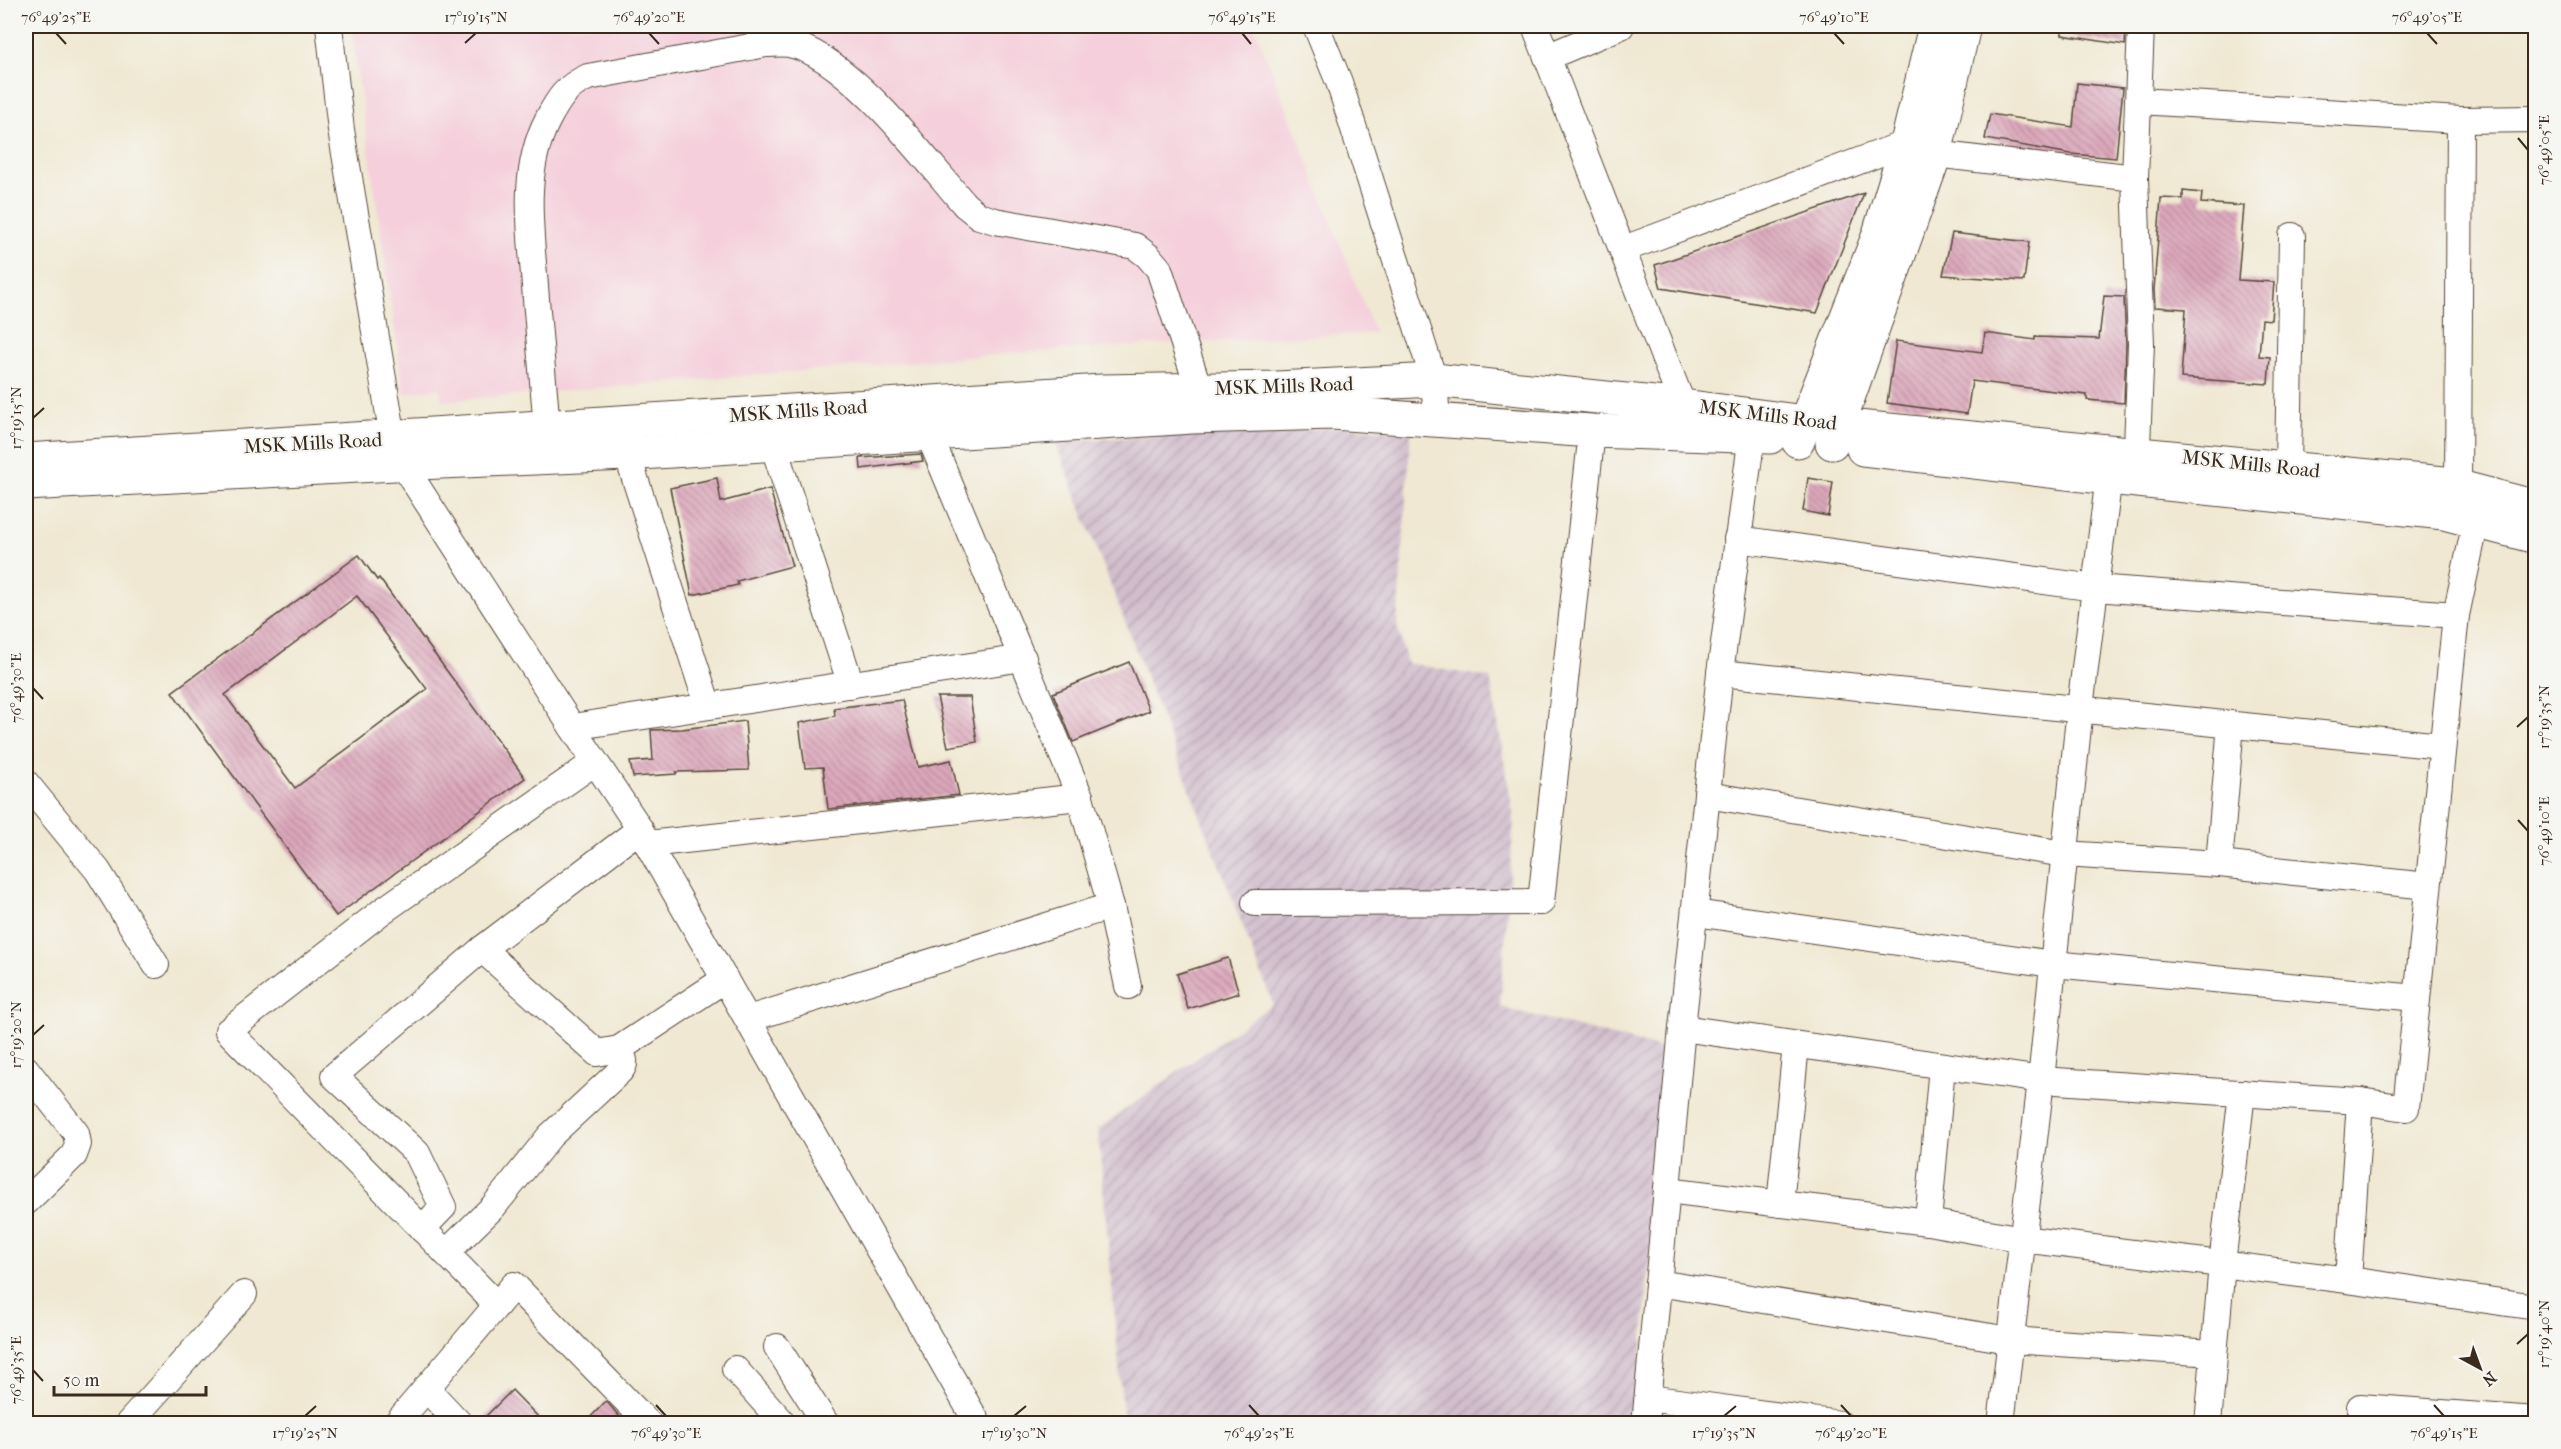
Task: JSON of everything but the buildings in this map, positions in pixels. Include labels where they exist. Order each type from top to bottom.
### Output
[{"type":"main road","points":[[1802,432],[1878,237],[1921,149],[1935,26]]},
{"type":"main road","points":[[1835,434],[1921,149],[1964,26]]},
{"type":"main road","name":"MSK Mills Road","points":[[398,451],[546,428],[617,423],[1102,391],[1434,380],[1683,406],[1752,425],[1802,432],[2123,466],[2444,513],[2535,537]]},
{"type":"main road","name":"MSK Mills Road","points":[[26,463],[398,451],[626,454],[1192,417],[1309,413],[1592,431],[1752,425]]},
{"type":"main road","name":"MSK Mills Road","points":[[2123,466],[2288,468],[2458,486],[2535,507]]},
{"type":"street","points":[[329,26],[341,130],[398,451],[644,837],[978,1424]]},
{"type":"street","points":[[1316,26],[1339,82],[1434,380],[1437,420]]},
{"type":"street","points":[[1535,26],[1624,249],[1683,406]]},
{"type":"street","points":[[1547,57],[1621,26]]},
{"type":"street","points":[[2001,1424],[2095,588],[2123,466],[2141,344],[2135,178],[2141,26]]},
{"type":"street","points":[[546,428],[529,208],[532,161],[538,137],[560,96],[573,84],[588,77],[766,44],[789,44],[814,54],[854,81],[965,205],[979,216],[995,221],[1136,246],[1159,269],[1198,389]]},
{"type":"street","points":[[2138,101],[2460,120],[2535,119]]},
{"type":"street","points":[[2458,486],[2460,120]]},
{"type":"street","points":[[1624,249],[1921,149],[2135,178]]},
{"type":"street","points":[[2288,468],[2292,236]]},
{"type":"street","points":[[917,403],[1080,797],[1111,906],[1128,986]]},
{"type":"street","points":[[617,423],[708,706]]},
{"type":"street","points":[[1645,1424],[1682,1028],[1720,673],[1752,425]]},
{"type":"street","points":[[1255,903],[1541,902],[1592,431]]},
{"type":"street","points":[[773,444],[851,685]]},
{"type":"street","points":[[1682,1028],[2041,1080],[2360,1101],[2406,1108],[2456,615],[2476,521]]},
{"type":"street","points":[[1737,539],[2095,588],[2456,615]]},
{"type":"street","points":[[572,727],[1023,658]]},
{"type":"street","points":[[1720,673],[2442,746]]},
{"type":"street","points":[[2219,864],[2231,724]]},
{"type":"street","points":[[497,1305],[228,1031],[381,912],[595,762]]},
{"type":"street","points":[[26,783],[98,871],[156,965]]},
{"type":"street","points":[[1707,795],[2064,854],[2219,864],[2428,886]]},
{"type":"street","points":[[422,1229],[443,1207],[417,1153],[334,1076],[482,949],[644,837],[1080,797]]},
{"type":"street","points":[[748,1019],[1111,906]]},
{"type":"street","points":[[1695,913],[2053,964],[2417,998]]},
{"type":"street","points":[[482,949],[597,1053],[619,1049],[725,980]]},
{"type":"street","points":[[1780,1204],[1796,1045]]},
{"type":"street","points":[[446,1253],[493,1207],[550,1136],[625,1066],[625,1060],[619,1049]]},
{"type":"street","points":[[1928,1222],[1942,1066]]},
{"type":"street","points":[[26,1069],[76,1133],[78,1144],[74,1155],[26,1202]]},
{"type":"street","points":[[2208,1424],[2222,1264],[2242,1093]]},
{"type":"street","points":[[2348,1280],[2360,1101]]},
{"type":"street","points":[[1667,1190],[1928,1222],[2022,1239],[2348,1280],[2535,1307]]},
{"type":"street","points":[[1658,1283],[2010,1340],[2214,1353]]},
{"type":"street","points":[[396,1424],[514,1285],[648,1424]]},
{"type":"street","points":[[128,1424],[244,1294]]},
{"type":"street","points":[[777,1347],[826,1424]]},
{"type":"street","points":[[735,1369],[784,1424]]},
{"type":"street","points":[[426,1388],[460,1424]]},
{"type":"street","points":[[1648,1398],[1840,1424]]},
{"type":"street","points":[[2360,1407],[2535,1420]]},
{"type":"shaded area","points":[[351,26],[1254,26],[1375,333],[1068,349],[442,401],[439,388],[404,394]]},
{"type":"shaded area","points":[[1342,427],[1411,432],[1397,626],[1407,663],[1490,678],[1514,819],[1500,1007],[1667,1050],[1636,1421],[1604,1424],[1124,1423],[1098,1129],[1273,1004],[1055,441]]}]
